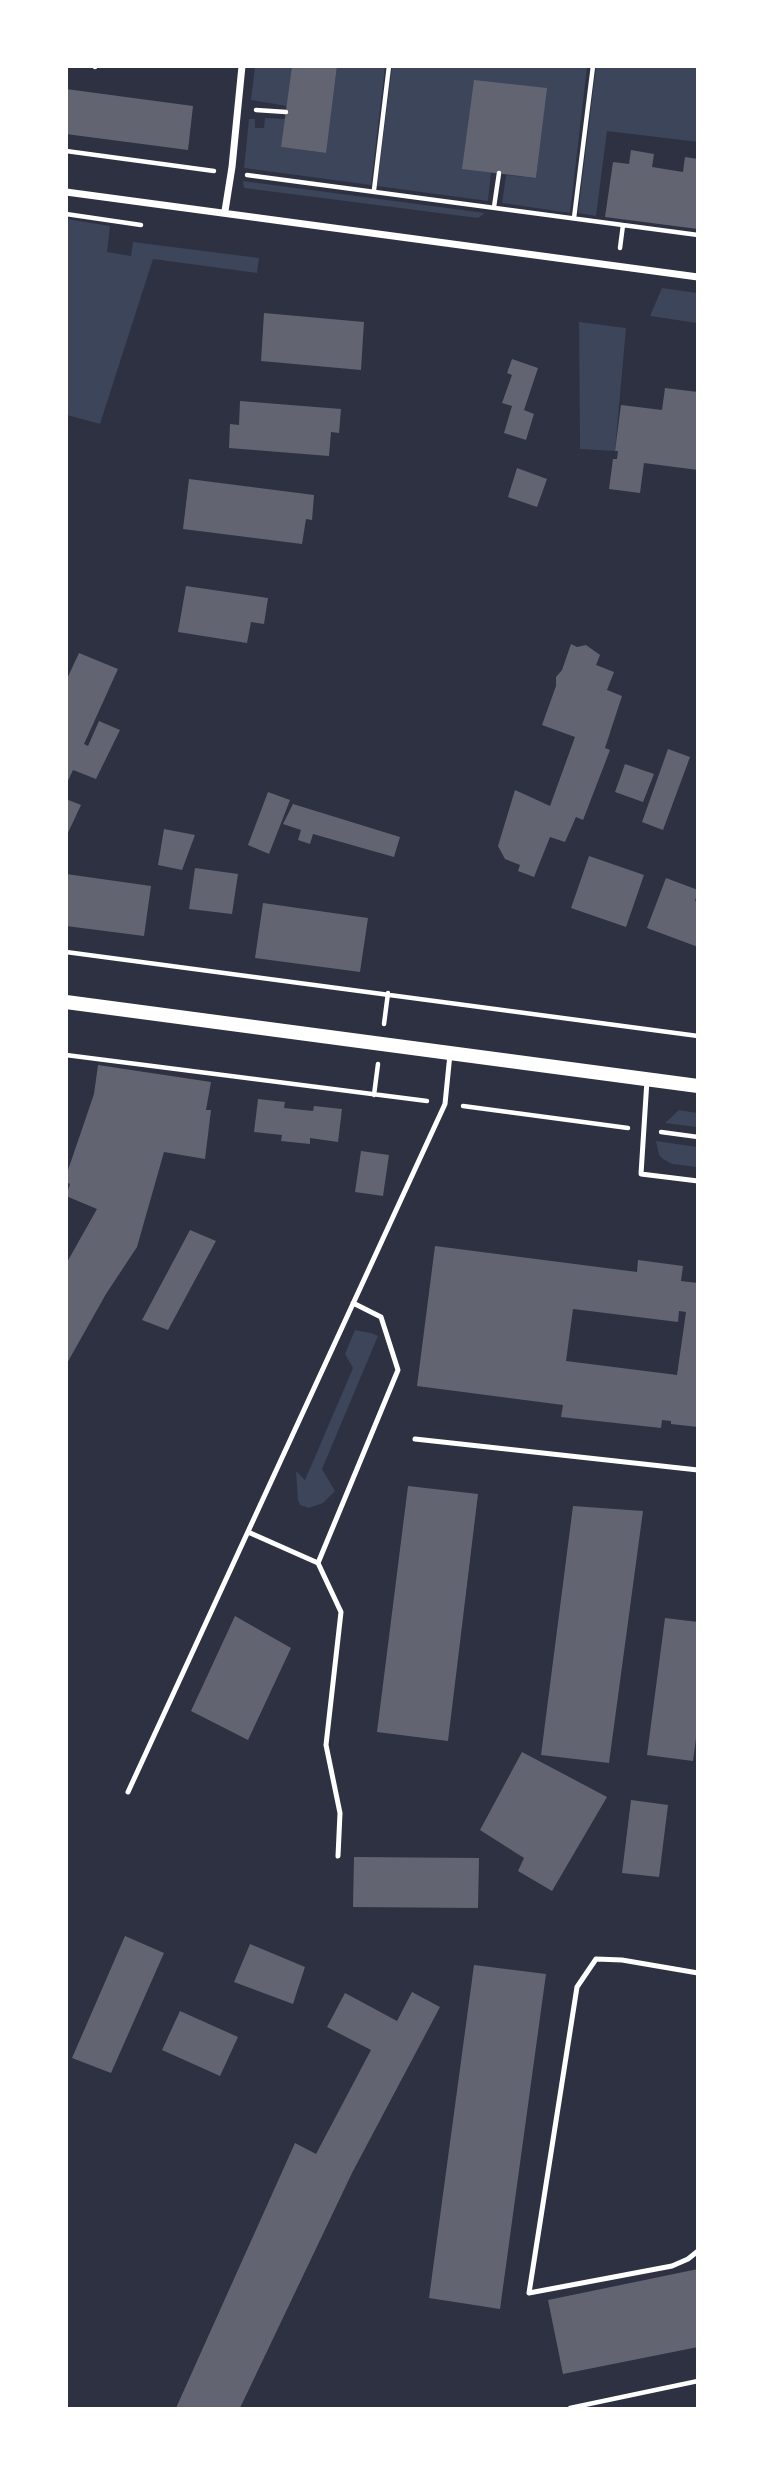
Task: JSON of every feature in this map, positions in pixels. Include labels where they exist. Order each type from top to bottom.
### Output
[{"type":"main road","points":[[66,1002],[698,1086]]},
{"type":"street","points":[[225,211],[242,66]]},
{"type":"street","points":[[66,191],[698,277]]},
{"type":"lane","points":[[128,1792],[445,1104],[450,1054]]},
{"type":"lane","points":[[648,1079],[641,1174],[698,1181]]},
{"type":"lane","points":[[318,1563],[398,1370],[381,1317],[353,1303]]},
{"type":"lane","points":[[415,1439],[698,1470]]},
{"type":"lane","points":[[248,1532],[318,1563],[341,1612],[326,1745],[340,1814],[338,1856]]},
{"type":"lane","points":[[698,1973],[622,1960],[596,1959],[577,1987],[528,2293],[673,2266],[698,2251]]},
{"type":"path","points":[[374,190],[389,66]]},
{"type":"path","points":[[574,218],[593,66]]},
{"type":"path","points":[[237,108],[286,112]]},
{"type":"path","points":[[67,152],[374,190],[698,235]]},
{"type":"path","points":[[494,207],[499,173]]},
{"type":"path","points":[[66,214],[141,225]]},
{"type":"path","points":[[66,952],[698,1036]]},
{"type":"path","points":[[66,1055],[698,1137]]},
{"type":"path","points":[[570,2409],[698,2381]]},
{"type":"shaded area","points":[[255,67],[292,67],[287,106],[251,100]]},
{"type":"shaded area","points":[[337,67],[385,67],[371,185],[244,168],[249,119],[255,119],[255,128],[264,128],[265,118],[285,119],[282,147],[325,153]]},
{"type":"shaded area","points":[[392,67],[587,67],[570,213],[502,203],[506,175],[536,178],[546,88],[491,172],[488,201],[377,186]]},
{"type":"shaded area","points":[[596,67],[697,67],[698,142],[607,131],[596,216],[578,213]]},
{"type":"shaded area","points":[[243,181],[485,213],[478,218],[244,188]]},
{"type":"shaded area","points":[[67,219],[110,226],[107,252],[131,256],[133,242],[259,258],[257,273],[153,259],[100,424],[67,415]]},
{"type":"shaded area","points":[[662,288],[697,293],[697,323],[650,316]]},
{"type":"shaded area","points":[[579,322],[626,328],[615,451],[580,449]]},
{"type":"shaded area","points":[[679,1110],[697,1113],[697,1127],[665,1123]]},
{"type":"shaded area","points":[[656,1141],[697,1147],[697,1167],[672,1164],[663,1159],[659,1155]]},
{"type":"shaded area","points":[[355,1330],[378,1336],[322,1469],[335,1491],[323,1503],[309,1508],[300,1505],[298,1500],[296,1471],[305,1480],[353,1368],[345,1354]]},
{"type":"building","points":[[292,66],[337,66],[326,153],[281,147]]},
{"type":"building","points":[[474,80],[547,88],[536,178],[462,169]]},
{"type":"building","points":[[66,89],[193,106],[188,150],[66,134]]},
{"type":"building","points":[[631,150],[654,154],[652,167],[683,172],[685,157],[698,159],[698,229],[605,217],[613,162],[629,164]]},
{"type":"building","points":[[264,313],[364,322],[361,370],[261,361]]},
{"type":"building","points":[[512,359],[538,368],[524,410],[534,414],[526,440],[504,433],[512,406],[502,403],[512,375],[507,373]]},
{"type":"building","points":[[665,388],[698,392],[698,470],[644,463],[640,493],[609,489],[613,459],[617,459],[618,451],[615,451],[621,405],[662,410]]},
{"type":"building","points":[[240,401],[341,409],[339,433],[331,432],[329,456],[229,448],[230,424],[239,425]]},
{"type":"building","points":[[517,468],[547,479],[537,507],[508,497]]},
{"type":"building","points":[[189,479],[314,495],[312,520],[306,519],[302,544],[183,529]]},
{"type":"building","points":[[186,586],[268,598],[264,624],[251,622],[247,643],[178,632]]},
{"type":"building","points":[[571,644],[577,647],[586,645],[600,655],[596,665],[614,672],[607,690],[622,696],[605,748],[610,750],[583,820],[576,817],[565,842],[550,837],[534,877],[518,871],[520,865],[505,859],[498,846],[515,790],[550,806],[575,737],[542,725],[556,686],[556,677],[562,670]]},
{"type":"building","points":[[79,653],[118,669],[84,744],[88,746],[99,721],[120,730],[96,779],[73,770],[66,785],[66,681]]},
{"type":"building","points":[[668,749],[690,757],[663,830],[642,822]]},
{"type":"building","points":[[625,764],[654,774],[643,802],[615,792]]},
{"type":"building","points":[[268,792],[290,800],[269,854],[248,845]]},
{"type":"building","points":[[66,799],[81,805],[66,837]]},
{"type":"building","points":[[293,804],[400,837],[394,857],[313,834],[310,844],[298,840],[301,830],[283,824]]},
{"type":"building","points":[[164,829],[195,835],[182,870],[158,865]]},
{"type":"building","points":[[589,856],[644,875],[626,927],[571,908]]},
{"type":"building","points":[[195,868],[238,874],[232,914],[189,909]]},
{"type":"building","points":[[66,874],[151,886],[144,936],[66,926]]},
{"type":"building","points":[[666,878],[698,890],[695,901],[698,902],[698,947],[647,928]]},
{"type":"building","points":[[263,903],[368,918],[360,972],[255,958]]},
{"type":"building","points":[[98,1065],[211,1082],[206,1110],[211,1110],[205,1159],[164,1152],[137,1247],[106,1294],[66,1365],[66,1264],[97,1209],[66,1196],[70,1184],[66,1182],[66,1176],[94,1094]]},
{"type":"building","points":[[258,1099],[285,1102],[284,1108],[313,1111],[314,1106],[342,1109],[338,1142],[310,1138],[310,1144],[281,1141],[282,1135],[254,1132]]},
{"type":"building","points":[[361,1151],[389,1155],[383,1196],[355,1192]]},
{"type":"building","points":[[190,1230],[216,1241],[168,1330],[142,1320]]},
{"type":"building","points":[[435,1246],[637,1272],[638,1260],[683,1266],[681,1281],[698,1283],[698,1427],[671,1424],[671,1421],[662,1420],[661,1428],[561,1417],[563,1405],[417,1386]],"holes":[[[573,1309],[678,1322],[679,1311],[686,1312],[677,1375],[566,1361]]]},
{"type":"building","points":[[408,1486],[478,1494],[448,1741],[377,1732]]},
{"type":"building","points":[[573,1506],[643,1511],[609,1763],[541,1755]]},
{"type":"building","points":[[235,1616],[291,1648],[248,1740],[191,1711]]},
{"type":"building","points":[[665,1618],[698,1622],[698,1723],[693,1761],[647,1755]]},
{"type":"building","points":[[522,1752],[607,1797],[552,1891],[518,1871],[524,1858],[480,1830]]},
{"type":"building","points":[[631,1800],[668,1805],[659,1877],[622,1873]]},
{"type":"building","points":[[354,1857],[479,1858],[478,1908],[353,1907]]},
{"type":"building","points":[[125,1936],[164,1953],[111,2073],[72,2058]]},
{"type":"building","points":[[250,1944],[305,1967],[293,2004],[234,1982]]},
{"type":"building","points":[[474,1965],[546,1974],[500,2309],[429,2298]]},
{"type":"building","points":[[412,1992],[440,2007],[352,2173],[240,2408],[176,2408],[295,2143],[316,2154],[371,2050],[327,2027],[345,1993],[397,2021]]},
{"type":"building","points":[[180,2011],[238,2037],[220,2076],[162,2050]]},
{"type":"building","points":[[698,2269],[698,2347],[563,2374],[548,2300]]}]
